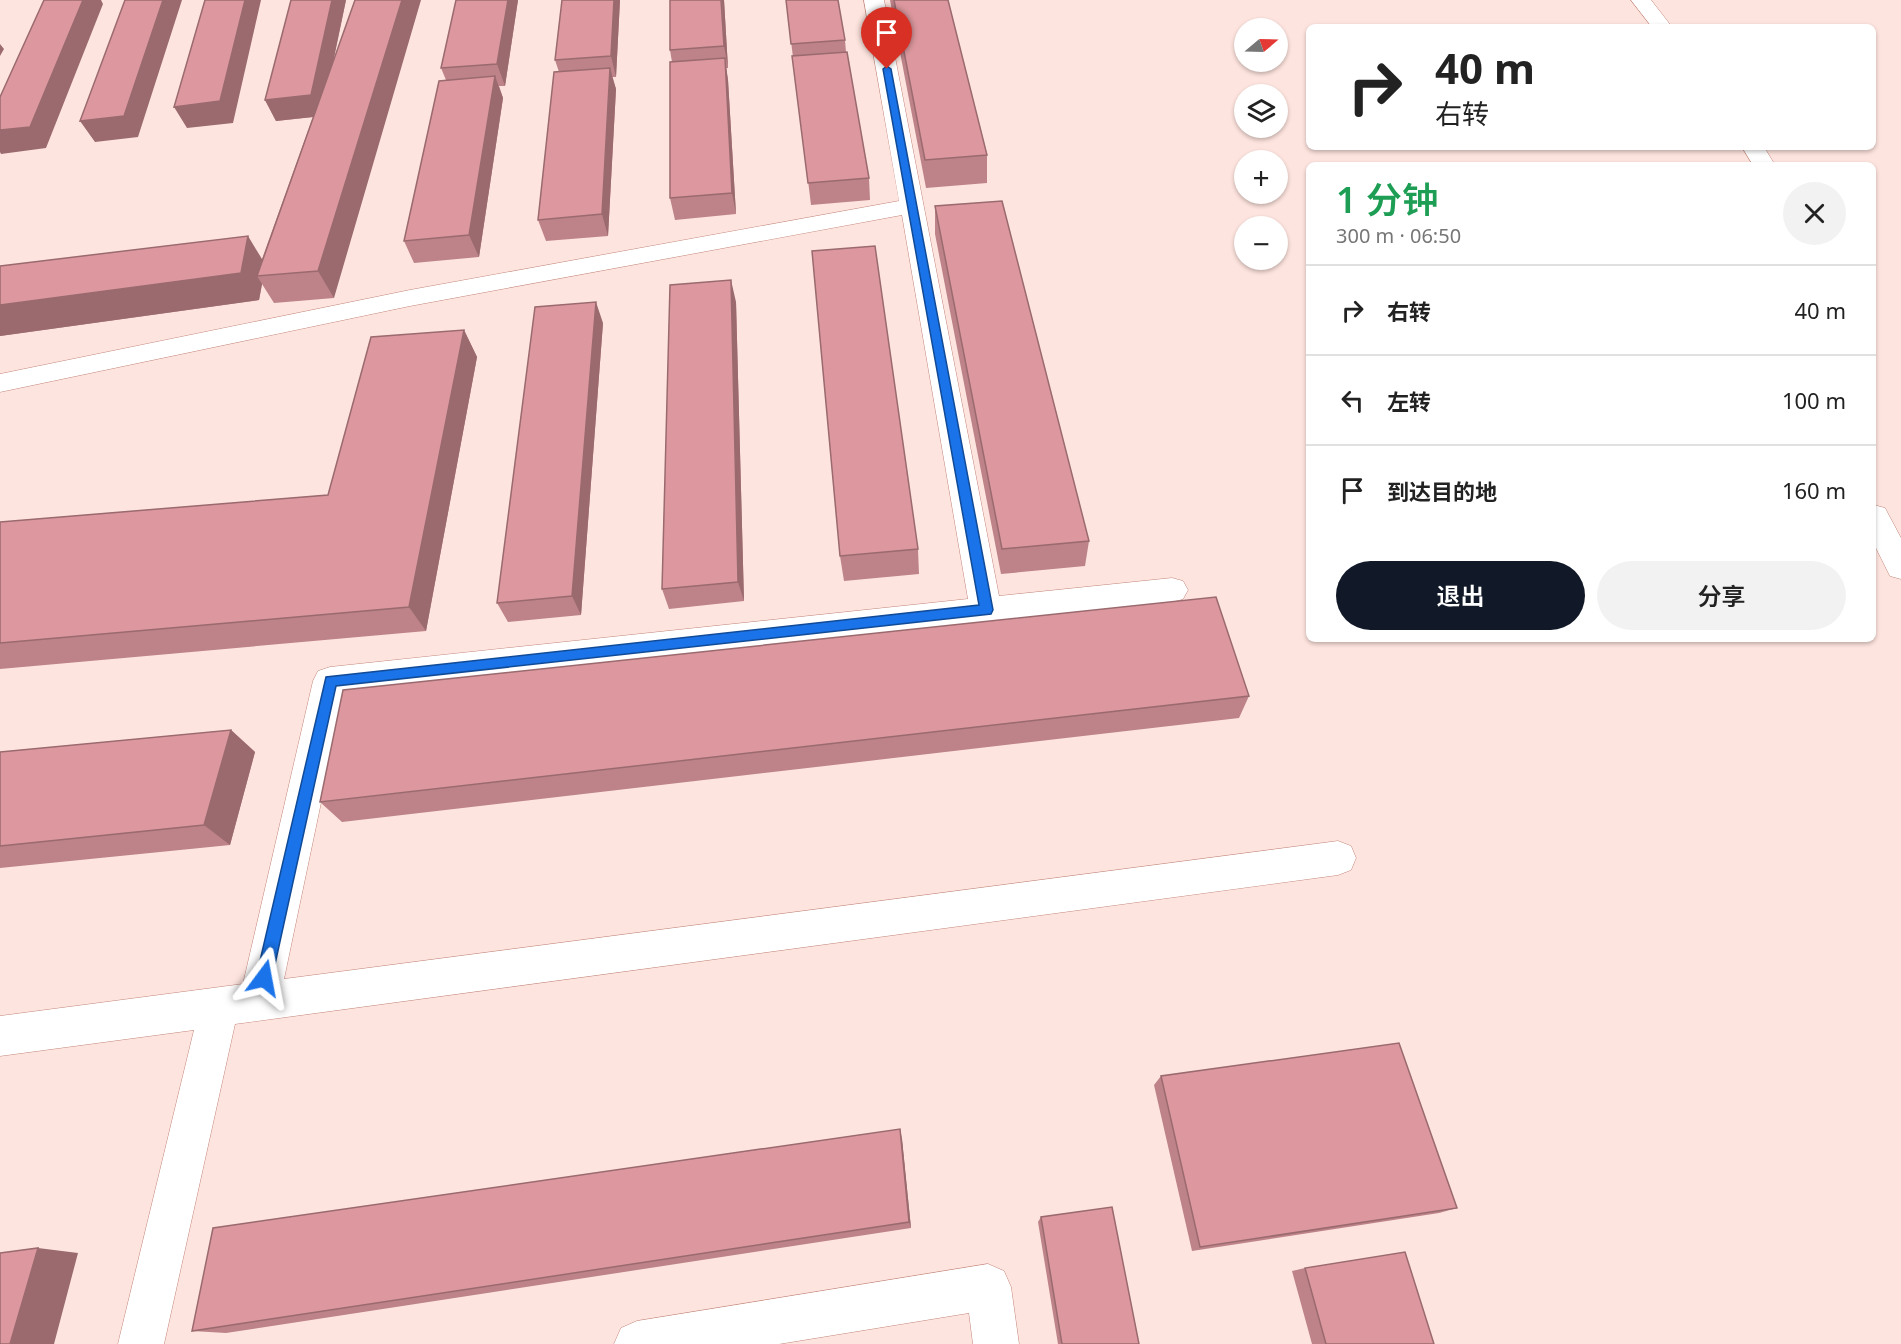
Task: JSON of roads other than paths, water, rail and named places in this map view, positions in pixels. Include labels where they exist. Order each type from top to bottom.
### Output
[{"type":"street","points":[[874,0],[986,610]]},
{"type":"street","points":[[1641,0],[1660,24]]},
{"type":"street","points":[[0,383],[410,298],[912,206]]},
{"type":"street","points":[[1876,520],[1901,567]]},
{"type":"street","points":[[141,1344],[330,681],[1172,590]]},
{"type":"street","points":[[0,1036],[1338,858]]},
{"type":"street","points":[[637,1344],[988,1287],[996,1344]]}]
